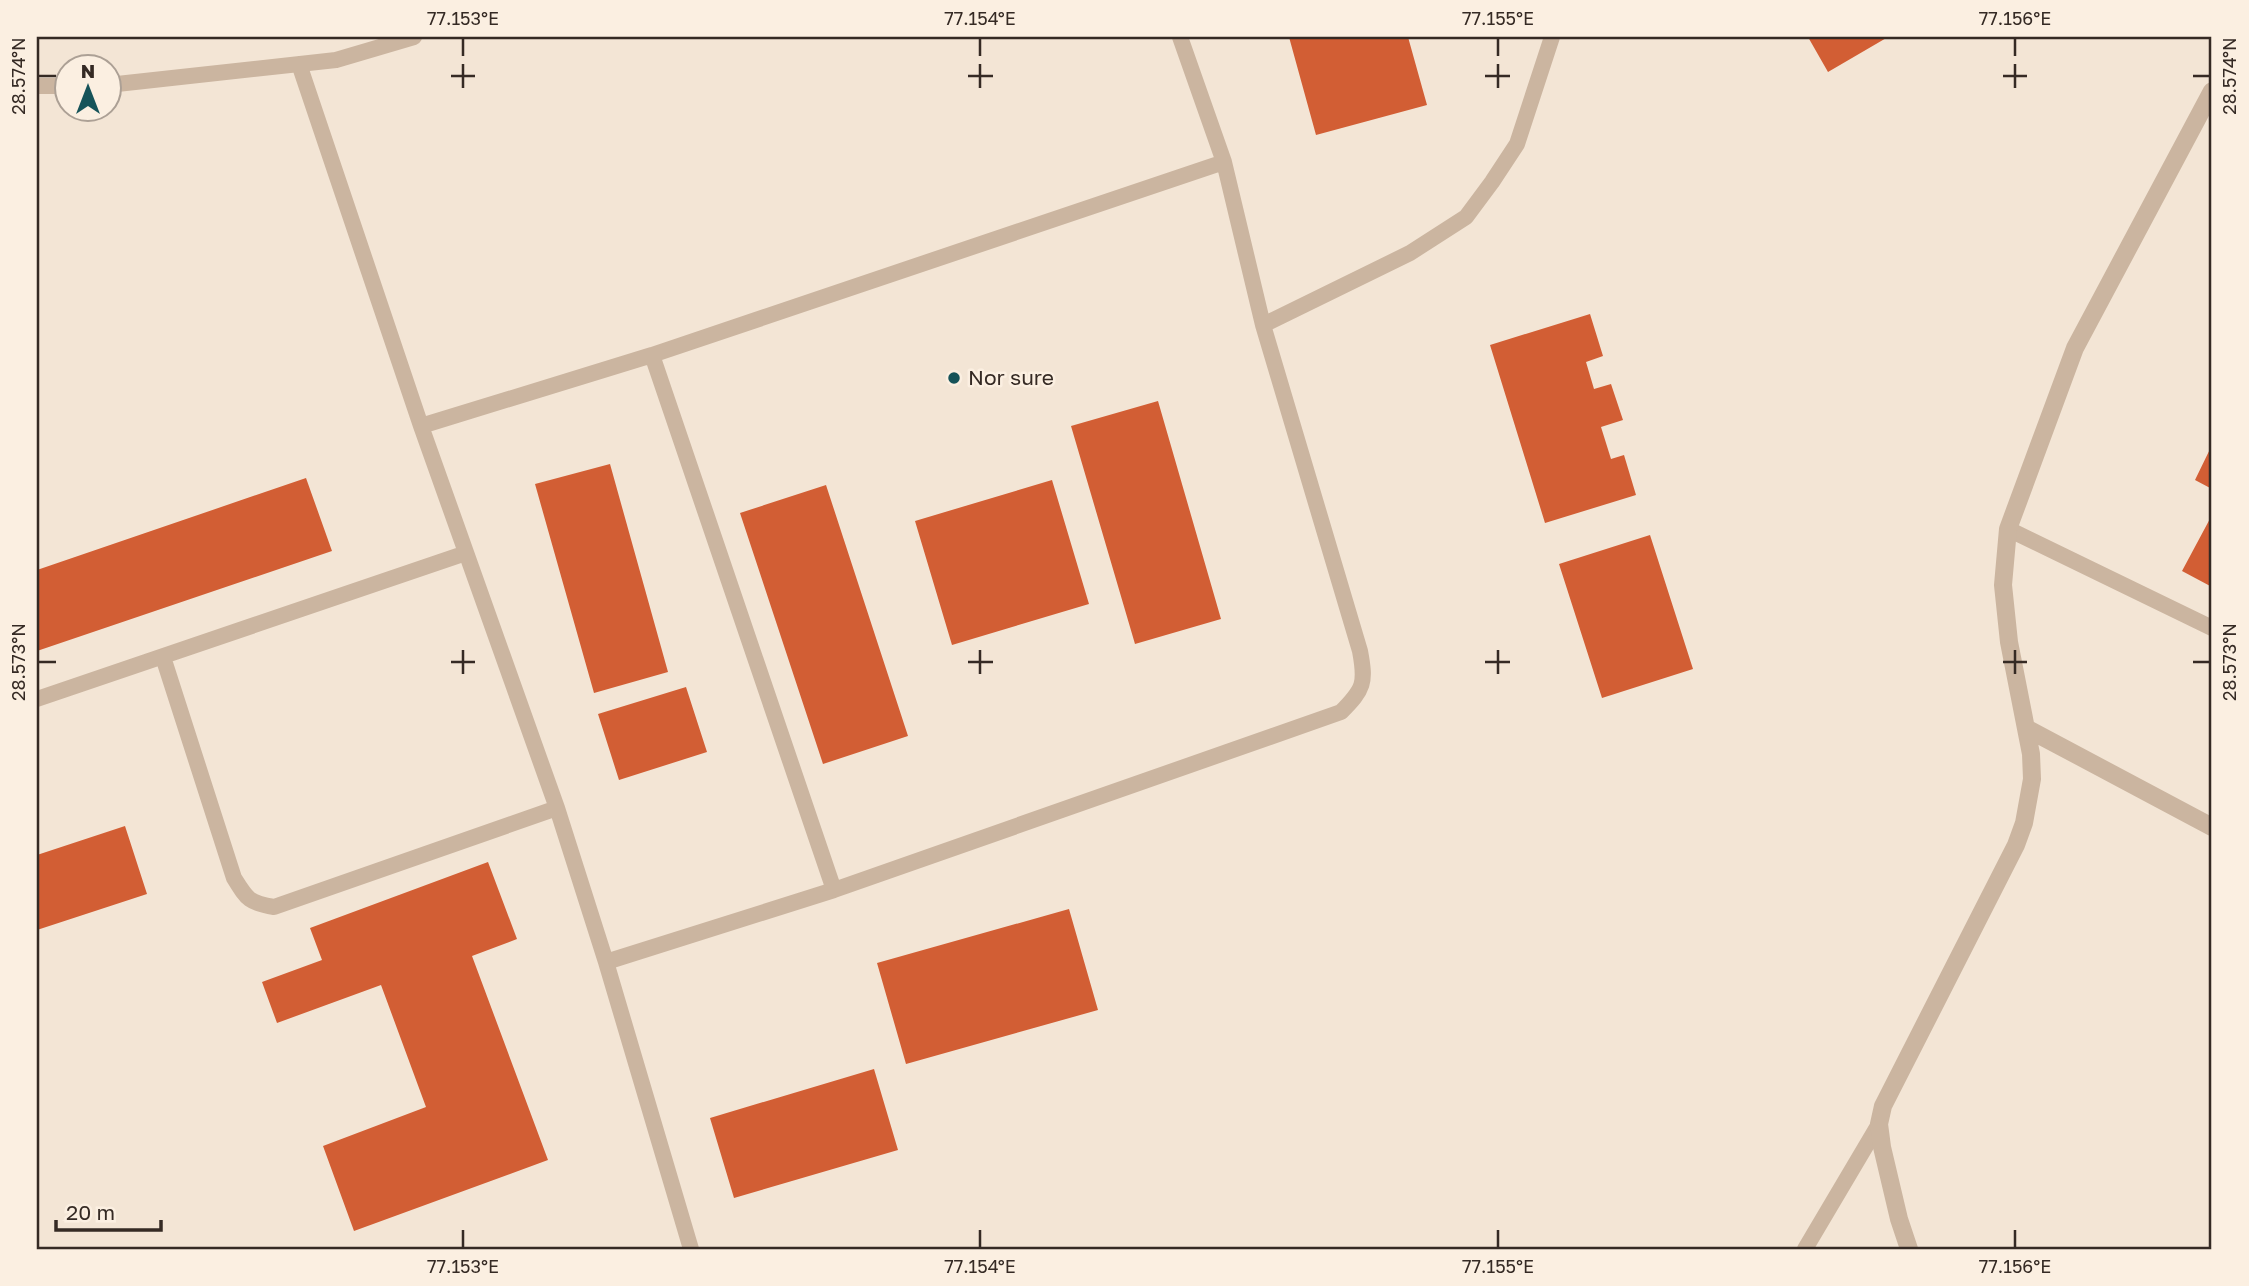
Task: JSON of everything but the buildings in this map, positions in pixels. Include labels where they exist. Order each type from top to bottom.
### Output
[{"type":"street","points":[[1909,1249],[1888,1173],[1879,1124],[1884,1106],[2016,845],[2024,823],[2032,779],[2031,754],[2009,642],[2003,585],[2008,528],[2075,348],[2212,91]]},
{"type":"street","points":[[2026,728],[2212,827]]},
{"type":"lane","points":[[122,83],[336,60],[414,37]]},
{"type":"lane","points":[[606,962],[834,890],[1341,712],[1359,694],[1364,674],[1360,651],[1263,325],[1224,162],[1180,37]]},
{"type":"lane","points":[[1263,325],[1410,253],[1466,217],[1517,144],[1552,37]]},
{"type":"lane","points":[[299,64],[421,426],[557,808],[606,962],[691,1249]]},
{"type":"lane","points":[[421,426],[652,355],[1224,162]]},
{"type":"lane","points":[[652,355],[834,890]]},
{"type":"lane","points":[[2008,528],[2212,628]]},
{"type":"lane","points":[[37,699],[466,553]]},
{"type":"lane","points":[[163,657],[234,878],[255,904],[274,906],[557,808]]},
{"type":"lane","points":[[1805,1249],[1879,1124]]},
{"type":"place","name":"Nor sure","points":[[954,378]]}]
